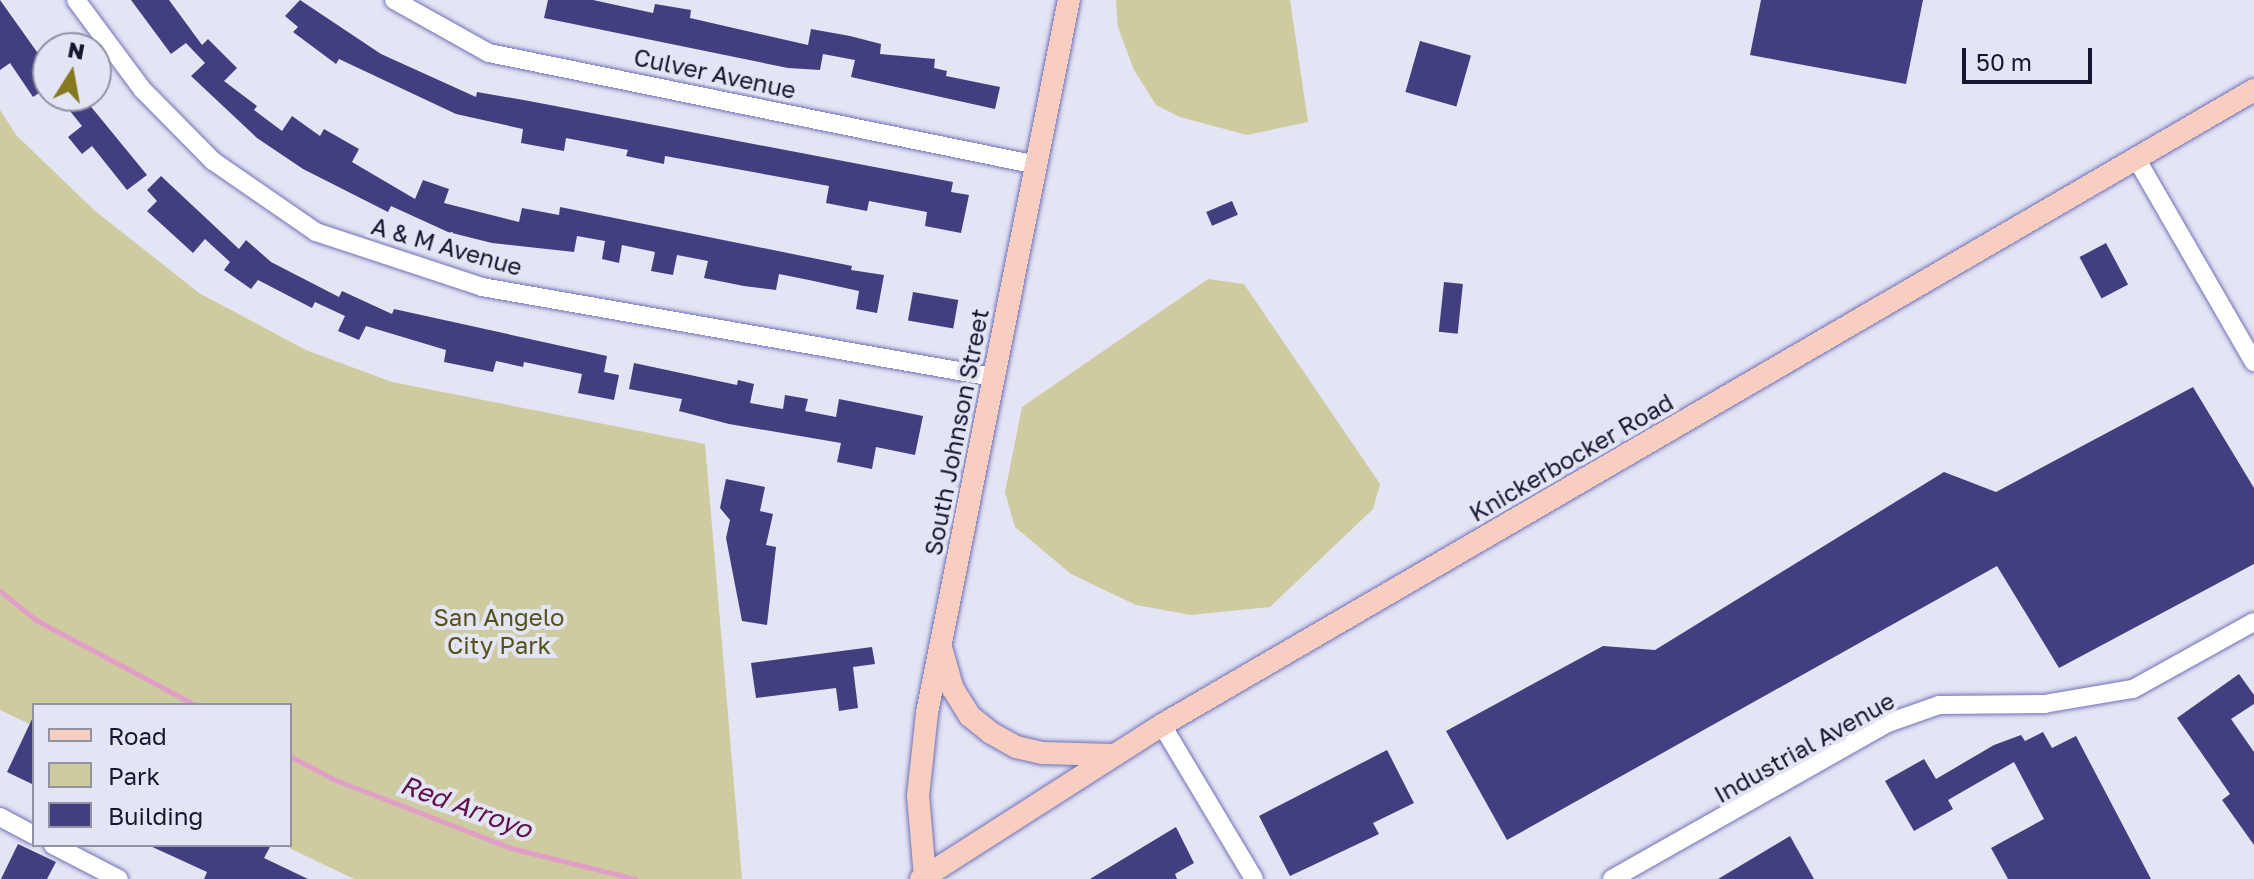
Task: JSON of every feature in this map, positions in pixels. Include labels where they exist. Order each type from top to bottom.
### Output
[{"type":"main road","name":"South Johnson Street","points":[[923,878],[918,796],[941,644],[1069,0]]},
{"type":"main road","name":"Knickerbocker Road","points":[[923,878],[1162,725],[2254,90]]},
{"type":"main road","points":[[941,644],[953,689],[970,716],[991,733],[1016,747],[1043,753],[1115,755]]},
{"type":"street","name":"A & M Avenue","points":[[76,0],[142,89],[213,161],[316,232],[482,287],[993,377]]},
{"type":"street","name":"Culver Avenue","points":[[394,0],[489,53],[1037,165]]},
{"type":"street","points":[[2136,158],[2254,362]]},
{"type":"street","name":"Industrial Avenue","points":[[1612,879],[1888,723],[1939,705],[2044,704],[2133,689],[2254,622]]},
{"type":"street","points":[[1162,725],[1254,879]]},
{"type":"street","points":[[0,817],[32,834]]},
{"type":"street","points":[[57,847],[119,879]]},
{"type":"green space","points":[[1116,0],[1290,0],[1308,122],[1247,135],[1180,117],[1156,105],[1134,70],[1118,27]]},
{"type":"green space","name":"San Angelo City Park","points":[[0,110],[17,136],[94,210],[199,293],[306,350],[392,382],[705,444],[742,879],[354,879],[287,847],[292,847],[292,703],[32,703],[32,725],[0,710]]},
{"type":"green space","points":[[1208,279],[1244,284],[1380,484],[1373,509],[1270,607],[1191,615],[1136,605],[1071,574],[1015,527],[1005,492],[1022,407]]},
{"type":"building","points":[[0,0],[32,45],[32,96],[10,63],[0,70]]},
{"type":"building","points":[[131,0],[169,0],[202,45],[208,39],[237,68],[224,81],[257,106],[254,110],[282,131],[292,116],[320,136],[324,129],[359,149],[352,162],[415,199],[423,180],[449,189],[444,203],[519,222],[522,208],[559,215],[560,207],[852,266],[851,270],[884,275],[877,313],[856,309],[859,291],[809,280],[779,274],[776,290],[744,286],[704,278],[708,261],[677,255],[673,275],[651,271],[655,252],[622,245],[619,263],[602,259],[605,241],[577,236],[574,252],[492,243],[448,232],[391,206],[388,212],[303,169],[257,138],[191,76],[205,63],[186,43],[171,54]]},
{"type":"building","points":[[300,0],[381,54],[476,97],[477,92],[529,101],[953,182],[951,192],[969,195],[961,233],[925,226],[927,212],[869,201],[867,211],[826,203],[829,186],[665,156],[664,164],[626,156],[628,150],[566,138],[564,151],[521,143],[523,129],[456,114],[339,59],[336,64],[293,32],[298,27],[285,16]]},
{"type":"building","points":[[548,0],[593,0],[653,13],[655,4],[691,10],[690,18],[808,45],[811,29],[850,36],[881,44],[880,54],[935,59],[934,68],[947,71],[946,76],[1000,87],[995,109],[851,77],[855,60],[823,54],[820,70],[788,68],[544,18]]},
{"type":"building","points":[[1761,0],[1923,0],[1906,84],[1750,55]]},
{"type":"building","points":[[1420,41],[1471,56],[1456,107],[1405,92]]},
{"type":"building","points":[[71,112],[95,112],[147,175],[127,190],[92,146],[82,154],[68,137],[82,126]]},
{"type":"building","points":[[161,176],[239,249],[246,240],[271,262],[339,297],[342,291],[392,314],[394,309],[607,356],[604,372],[619,375],[614,400],[578,393],[582,374],[524,362],[523,367],[496,361],[493,372],[444,362],[446,350],[366,326],[359,340],[338,331],[345,316],[315,302],[312,308],[258,280],[251,289],[224,270],[230,262],[205,239],[193,253],[147,211],[157,201],[147,190]]},
{"type":"building","points":[[1232,201],[1238,215],[1212,226],[1206,212]]},
{"type":"building","points":[[2106,243],[2128,284],[2102,299],[2080,257]]},
{"type":"building","points":[[1444,282],[1463,284],[1458,334],[1439,332]]},
{"type":"building","points":[[913,292],[958,300],[953,329],[908,321]]},
{"type":"building","points":[[634,363],[737,385],[738,380],[754,384],[750,403],[783,409],[785,395],[808,399],[805,411],[836,417],[839,399],[923,416],[915,455],[876,447],[872,469],[837,462],[841,443],[729,424],[679,411],[682,399],[629,389]]},
{"type":"building","points":[[2193,387],[2254,488],[2254,564],[2059,668],[1997,566],[1507,840],[1446,731],[1603,646],[1655,650],[1944,472],[1996,492]]},
{"type":"building","points":[[726,479],[765,487],[760,511],[773,514],[766,545],[776,547],[767,625],[742,621],[726,538],[730,520],[720,508]]},
{"type":"building","points":[[872,647],[875,664],[853,667],[858,708],[839,711],[836,688],[756,698],[751,663]]},
{"type":"building","points":[[2239,674],[2254,695],[2254,704],[2231,719],[2254,752],[2254,845],[2222,800],[2230,794],[2177,718]]},
{"type":"building","points":[[32,719],[32,784],[7,772]]},
{"type":"building","points":[[2043,732],[2052,748],[2076,736],[2151,879],[2008,879],[1991,848],[2044,819],[2014,762],[1948,800],[1953,809],[1914,831],[1885,781],[1924,759],[1936,779],[1994,745],[2021,735],[2025,741]]},
{"type":"building","points":[[1387,750],[1414,803],[1373,823],[1379,834],[1290,876],[1259,816]]},
{"type":"building","points":[[1176,827],[1194,863],[1175,874],[1177,879],[1090,879]]},
{"type":"building","points":[[1790,836],[1814,879],[1718,879]]},
{"type":"building","points":[[18,844],[56,862],[47,879],[1,879]]},
{"type":"building","points":[[152,847],[270,847],[264,858],[308,879],[204,879],[207,872]]},
{"type":"waterway","name":"Red Arroyo","points":[[0,591],[36,620],[191,703]]},
{"type":"waterway","name":"Red Arroyo","points":[[292,757],[333,779],[511,848],[635,879]]}]
